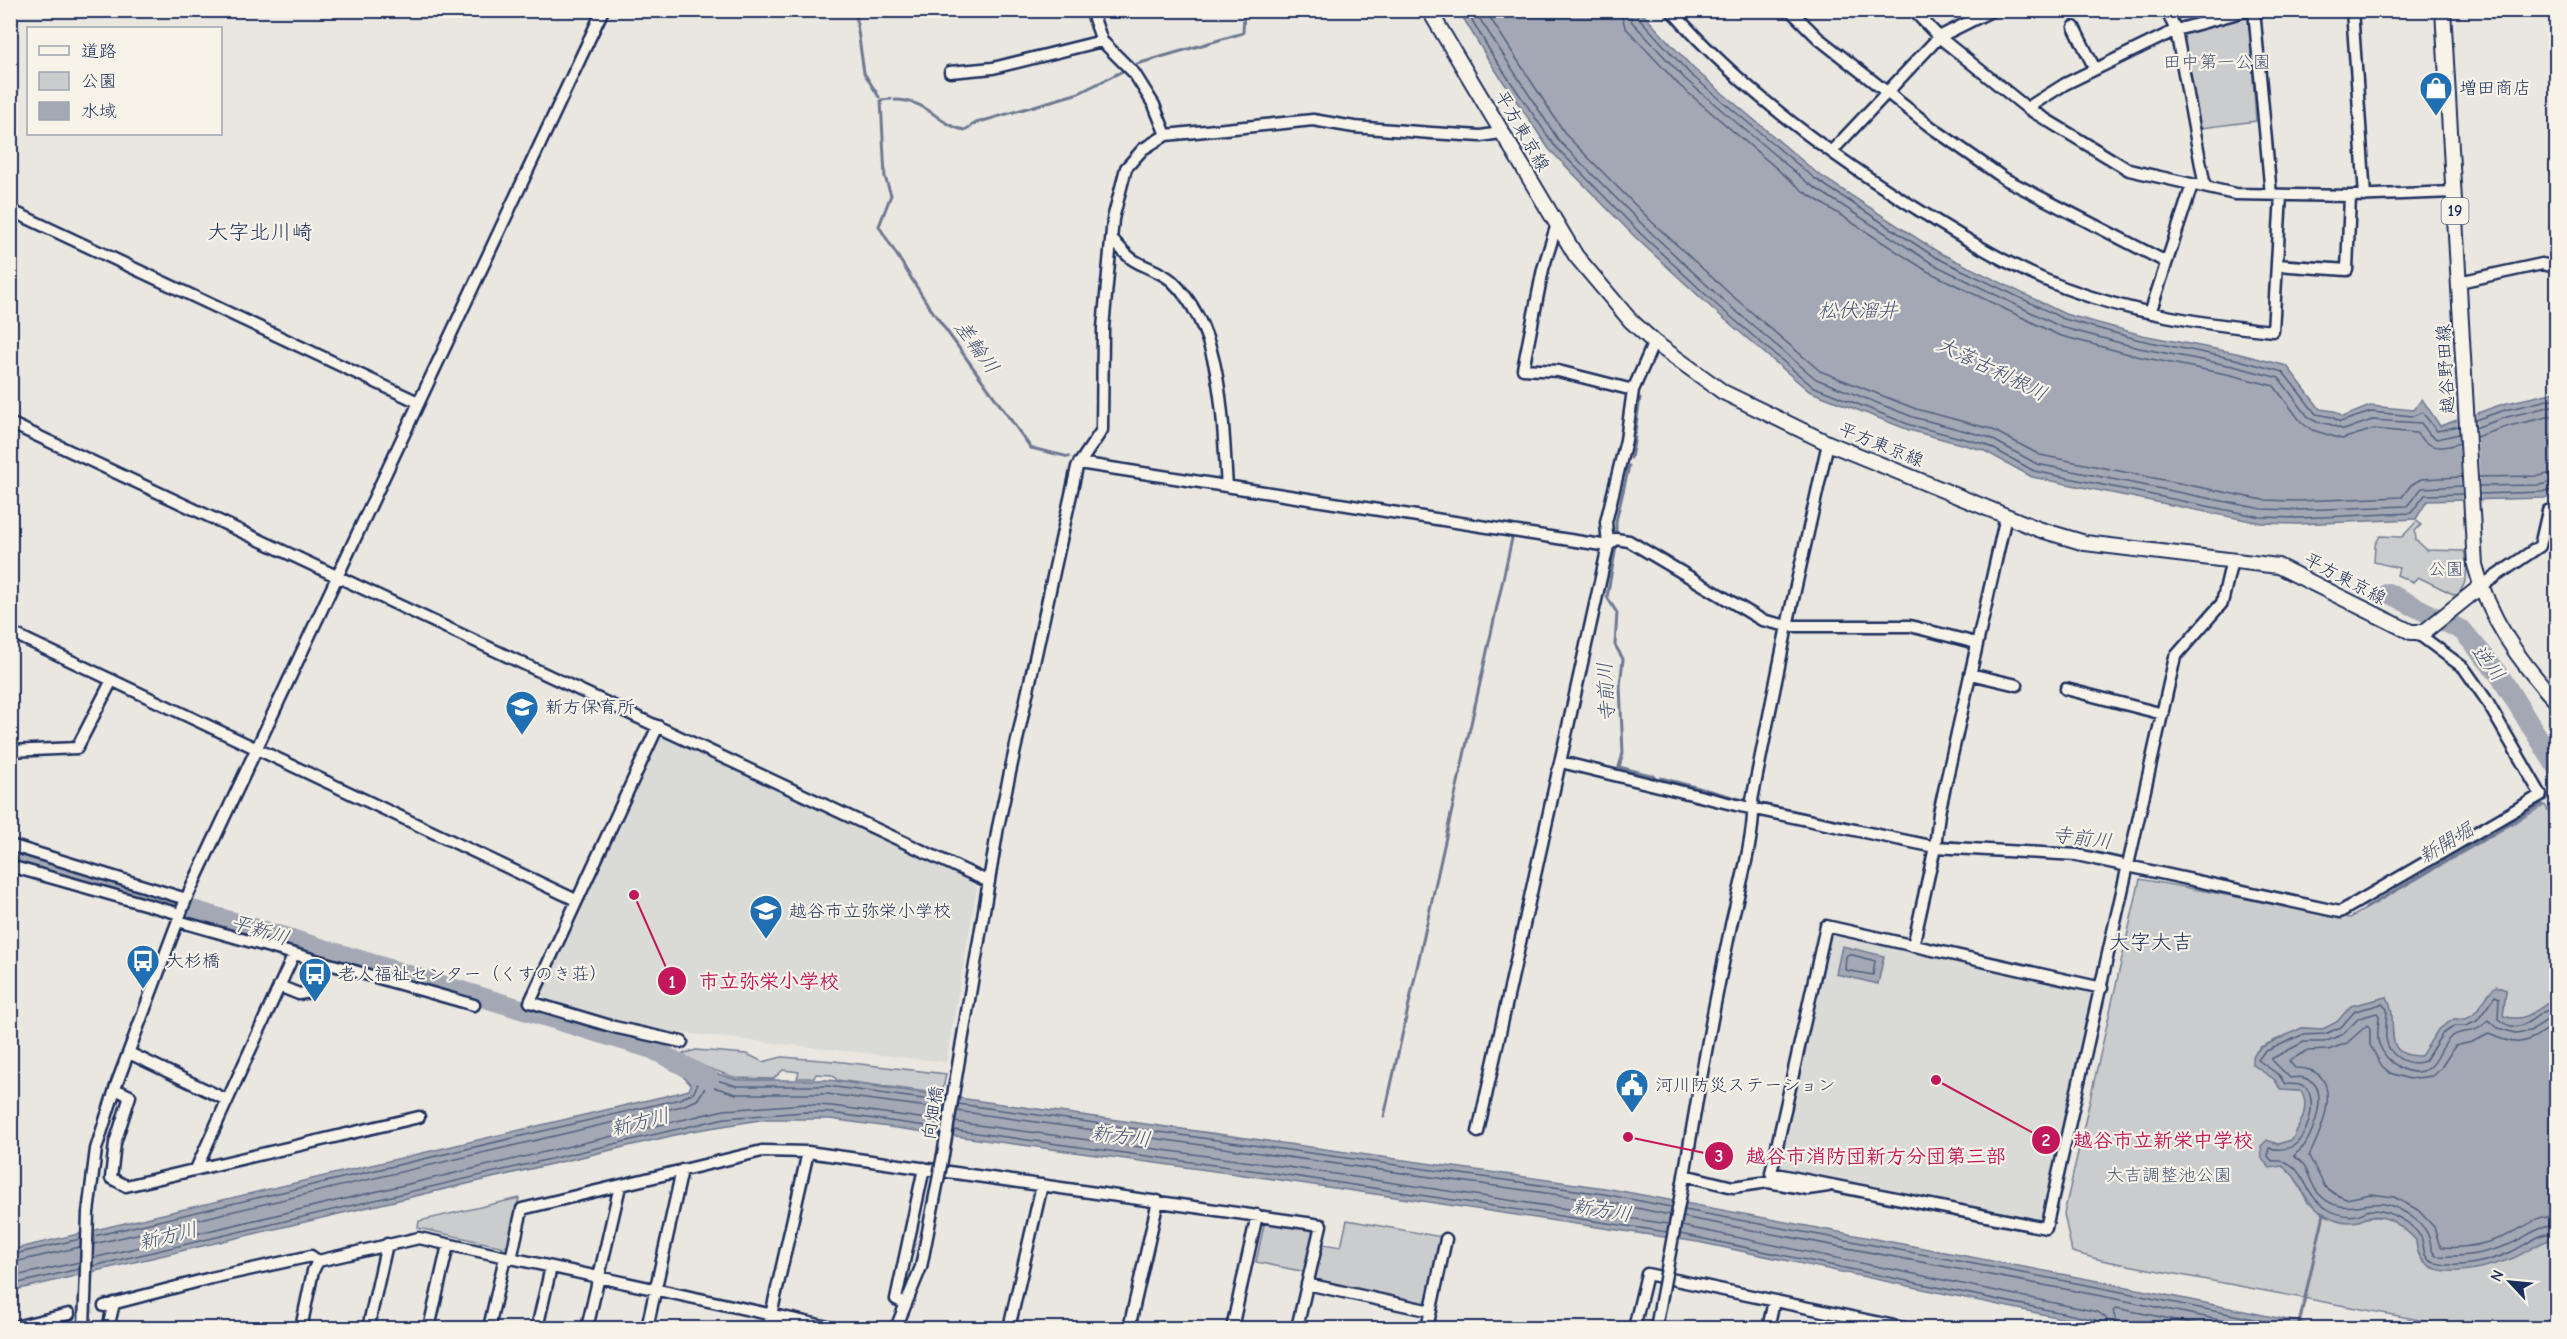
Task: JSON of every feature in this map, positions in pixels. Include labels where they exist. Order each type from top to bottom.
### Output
[{"type":"main road","name":"平方東京線","points":[[1429,10],[1464,65],[1500,133],[1576,256],[1601,289],[1630,321],[1654,342],[1724,392],[1828,443],[2006,516],[2085,543],[2286,568],[2382,619],[2417,633]]},
{"type":"main road","name":"越谷野田線","points":[[2443,10],[2475,565],[2480,587],[2490,609],[2516,654],[2556,701]]},
{"type":"main road","points":[[2417,633],[2424,632],[2435,624],[2480,587]]},
{"type":"street","points":[[84,1329],[88,1213],[96,1149],[115,1089],[186,899],[603,10]]},
{"type":"street","points":[[1091,10],[1102,41],[1134,73],[1154,105],[1166,135],[1313,120],[1354,127],[1431,133],[1481,136],[1500,133]]},
{"type":"street","points":[[1671,10],[1758,96],[1886,190],[2005,263],[2064,288],[2150,313],[2211,325],[2273,331],[2277,265],[2276,195],[2254,10]]},
{"type":"street","points":[[1790,10],[1818,38],[1931,127],[2005,179],[2166,262]]},
{"type":"street","points":[[1913,10],[1939,37],[2027,108],[2129,170],[2235,194],[2365,196],[2454,192]]},
{"type":"street","points":[[1832,151],[1939,37],[1993,10]]},
{"type":"street","points":[[2166,10],[2176,30],[2205,187]]},
{"type":"street","points":[[2027,108],[2065,84],[2176,30],[2249,10]]},
{"type":"street","points":[[2352,10],[2365,196]]},
{"type":"street","points":[[2074,27],[2095,69]]},
{"type":"street","points":[[950,72],[993,68],[1102,41]]},
{"type":"street","name":"向畑橋","points":[[896,1329],[921,1267],[943,1155],[998,827],[1080,463],[1101,430],[1103,328],[1113,219],[1126,168],[1143,149],[1166,135]]},
{"type":"street","points":[[2150,313],[2192,185]]},
{"type":"street","points":[[2277,265],[2347,270],[2350,196]]},
{"type":"street","points":[[10,210],[418,402]]},
{"type":"street","points":[[1557,224],[1543,269],[1523,369],[1558,371],[1633,390]]},
{"type":"street","points":[[1112,239],[1136,262],[1170,280],[1185,296],[1201,326],[1217,372],[1227,486]]},
{"type":"street","points":[[2459,282],[2542,264],[2556,267]]},
{"type":"street","points":[[1478,1132],[1608,546],[1606,522],[1626,440],[1633,390],[1654,342]]},
{"type":"street","points":[[10,423],[989,882]]},
{"type":"street","points":[[1656,1329],[1711,1022],[1754,808],[1752,800],[1787,626],[1828,443]]},
{"type":"street","points":[[1080,463],[1608,546]]},
{"type":"street","points":[[2480,587],[2540,546],[2548,511],[2556,508]]},
{"type":"street","points":[[1913,946],[1935,847],[1939,813],[2006,516]]},
{"type":"street","points":[[1608,546],[1616,539],[1629,542],[1762,620],[1787,626],[1910,626],[1976,643]]},
{"type":"street","points":[[2102,988],[1826,926],[1771,1173],[2046,1228],[2102,988],[2175,657],[2222,603],[2232,560]]},
{"type":"street","points":[[10,632],[576,900]]},
{"type":"street","points":[[1561,762],[1754,808],[1935,847],[2077,855],[2340,912],[2541,795],[2485,698],[2464,668],[2417,633]]},
{"type":"street","points":[[1970,674],[2017,684]]},
{"type":"street","points":[[10,751],[77,748],[112,680]]},
{"type":"street","points":[[2066,689],[2163,714]]},
{"type":"street","points":[[658,726],[530,1002],[614,1026],[682,1042]]},
{"type":"street","points":[[186,899],[15,848],[11,867],[294,954],[474,1005]]},
{"type":"street","points":[[196,1170],[294,954]]},
{"type":"street","points":[[279,986],[298,994],[310,992],[320,980],[326,963]]},
{"type":"street","points":[[129,1053],[227,1100]]},
{"type":"street","points":[[115,1089],[130,1096],[115,1143],[111,1178],[126,1186],[419,1117]]},
{"type":"street","points":[[489,1329],[522,1209],[762,1151],[807,1152],[1321,1225],[1297,1329]]},
{"type":"street","points":[[768,1329],[807,1152]]},
{"type":"street","points":[[906,1304],[896,1299],[924,1168]]},
{"type":"street","points":[[647,1329],[682,1170]]},
{"type":"street","points":[[1683,1178],[1733,1186],[1768,1182],[1808,1189],[1834,1185]]},
{"type":"street","points":[[1009,1329],[1042,1185]]},
{"type":"street","points":[[587,1329],[620,1186]]},
{"type":"street","points":[[1129,1329],[1158,1201]]},
{"type":"street","points":[[1232,1329],[1257,1215]]},
{"type":"street","points":[[108,1329],[109,1305],[211,1278],[311,1256],[318,1261],[419,1238],[833,1329]]},
{"type":"street","points":[[1427,1329],[1446,1239]]},
{"type":"street","points":[[368,1329],[387,1244]]},
{"type":"street","points":[[429,1329],[448,1245]]},
{"type":"street","points":[[301,1329],[313,1272],[318,1261]]},
{"type":"street","points":[[537,1329],[551,1267]]},
{"type":"street","points":[[1634,1329],[1647,1274],[1904,1329]]},
{"type":"street","points":[[1307,1284],[1431,1311]]},
{"type":"street","points":[[1768,1329],[1774,1301]]},
{"type":"street","points":[[10,1328],[66,1315],[66,1329]]},
{"type":"shaded area","name":"越谷市立弥栄小学校","points":[[665,736],[974,882],[977,888],[946,1062],[646,1029],[545,999],[541,992],[657,739]]},
{"type":"shaded area","points":[[1830,930],[2096,991],[2043,1223],[1775,1169]]},
{"type":"green space","name":"田中第一公園","points":[[2249,17],[2256,121],[2194,129],[2177,34]]},
{"type":"green space","name":"公園","points":[[2417,521],[2421,525],[2415,531],[2416,540],[2427,550],[2464,551],[2467,563],[2466,575],[2457,596],[2418,577],[2413,582],[2397,575],[2399,568],[2374,562],[2375,545],[2380,536],[2402,537]]},
{"type":"green space","name":"大吉調整池公園","points":[[2545,805],[2556,825],[2556,1004],[2551,1001],[2528,1016],[2510,1018],[2503,1016],[2506,990],[2489,993],[2472,1016],[2454,1019],[2438,1030],[2422,1056],[2408,1055],[2399,1051],[2393,1036],[2392,1016],[2386,997],[2351,1006],[2337,1022],[2323,1029],[2302,1028],[2260,1047],[2252,1057],[2275,1080],[2281,1090],[2301,1091],[2304,1097],[2305,1109],[2292,1140],[2278,1144],[2282,1166],[2292,1172],[2308,1203],[2357,1221],[2375,1217],[2396,1223],[2416,1240],[2418,1253],[2424,1262],[2438,1269],[2478,1268],[2556,1238],[2556,1328],[2462,1328],[2101,1260],[2072,1252],[2064,1214],[2140,879],[2350,918]]},
{"type":"green space","points":[[696,1050],[747,1054],[763,1062],[782,1057],[946,1074],[942,1094],[837,1080],[832,1075],[816,1074],[814,1078],[797,1078],[799,1072],[783,1070],[773,1079],[736,1078],[680,1058],[683,1054]]},
{"type":"green space","points":[[519,1198],[509,1243],[504,1247],[418,1228],[419,1221]]},
{"type":"green space","points":[[1347,1220],[1442,1237],[1428,1301],[1422,1304],[1315,1279],[1323,1244],[1341,1247]]},
{"type":"green space","points":[[1268,1221],[1312,1228],[1315,1232],[1306,1272],[1256,1262],[1264,1225]]},
{"type":"water","name":"松伏溜井","points":[[1459,11],[1640,11],[1694,69],[1818,174],[1938,252],[2065,314],[2142,335],[2236,353],[2287,366],[2320,409],[2334,411],[2343,417],[2370,406],[2414,410],[2422,399],[2440,426],[2503,404],[2556,392],[2556,494],[2544,498],[2427,501],[2416,519],[2298,524],[2261,523],[2032,477],[1983,450],[1909,430],[1809,391],[1714,310],[1636,238],[1549,149],[1488,59]]},
{"type":"water","points":[[1842,946],[1884,956],[1878,984],[1836,974]]},
{"type":"water","points":[[2496,986],[2506,990],[2503,1016],[2523,1017],[2551,1001],[2556,1004],[2556,1238],[2511,1259],[2484,1267],[2469,1270],[2439,1270],[2428,1265],[2419,1255],[2416,1240],[2397,1224],[2379,1217],[2370,1216],[2350,1222],[2328,1216],[2310,1202],[2289,1171],[2282,1166],[2270,1168],[2262,1159],[2261,1146],[2267,1140],[2278,1144],[2292,1140],[2303,1116],[2305,1103],[2301,1091],[2281,1090],[2275,1080],[2252,1064],[2252,1057],[2260,1048],[2302,1028],[2323,1029],[2337,1022],[2351,1006],[2387,997],[2391,1006],[2393,1036],[2399,1051],[2407,1055],[2421,1056],[2438,1030],[2454,1019],[2469,1018]]},
{"type":"water","name":"新方川","points":[[688,1065],[737,1080],[829,1080],[1605,1188],[2098,1281],[2327,1328],[2109,1328],[1698,1242],[1280,1180],[830,1119],[766,1119],[692,1131],[11,1291],[10,1250],[689,1090],[691,1085],[681,1074]]},
{"type":"pier","points":[[2476,410],[2481,503],[2462,503],[2457,417]]},
{"type":"waterway","points":[[855,10],[864,73],[879,97]]},
{"type":"waterway","name":"差輪川","points":[[1137,64],[1243,33],[1244,10]]},
{"type":"waterway","name":"差輪川","points":[[895,100],[917,104],[948,124],[965,130],[976,123],[1079,93],[1127,69]]},
{"type":"waterway","name":"差輪川","points":[[879,226],[891,195],[885,177],[881,100],[891,99]]},
{"type":"waterway","name":"差輪川","points":[[880,228],[928,305],[1031,448],[1069,457]]},
{"type":"waterway","name":"寺前川","points":[[1635,432],[1640,398]]},
{"type":"waterway","name":"寺前川","points":[[1631,458],[1635,437]]},
{"type":"waterway","name":"寺前川","points":[[1616,531],[1616,521],[1629,466]]},
{"type":"waterway","points":[[1384,1117],[1513,534]]},
{"type":"waterway","name":"寺前川","points":[[1616,547],[1607,597],[1617,613],[1615,645],[1623,659],[1620,686],[1623,753],[1619,767],[1654,776]]},
{"type":"waterway","name":"逆川","points":[[2388,593],[2463,631],[2498,673],[2556,766]]},
{"type":"waterway","name":"寺前川","points":[[1661,778],[1748,801]]},
{"type":"waterway","name":"寺前川","points":[[1758,803],[1929,840]]},
{"type":"waterway","name":"新開堀","points":[[2366,908],[2542,804]]},
{"type":"waterway","name":"寺前川","points":[[1942,841],[2005,846]]},
{"type":"waterway","name":"寺前川","points":[[2052,848],[2079,849],[2121,858]]},
{"type":"waterway","name":"平新川","points":[[10,855],[652,1049],[709,1079]]},
{"type":"waterway","points":[[2298,1328],[2324,1214]]},
{"type":"tunnel","points":[[69,1314],[104,1306]]},
{"type":"place","name":"増田商店","points":[[2436,117]]},
{"type":"place","name":"新方保育所","points":[[522,736]]},
{"type":"place","name":"市立弥栄小学校","points":[[634,895]]},
{"type":"place","name":"越谷市立弥栄小学校","points":[[766,940]]},
{"type":"place","name":"大杉橋","points":[[143,990]]},
{"type":"place","name":"老人福祉センター（くすのき荘）","points":[[315,1003]]},
{"type":"place","name":"越谷市立新栄中学校","points":[[1936,1080]]},
{"type":"place","name":"河川防災ステーション","points":[[1632,1114]]},
{"type":"place","name":"越谷市消防団新方分団第三部","points":[[1628,1137]]},
{"type":"district","name":"大字北川崎","points":[[260,232]]},
{"type":"district","name":"大字大吉","points":[[2151,942]]},
{"type":"water label","name":"大落古利根川","points":[[1992,369]]}]
